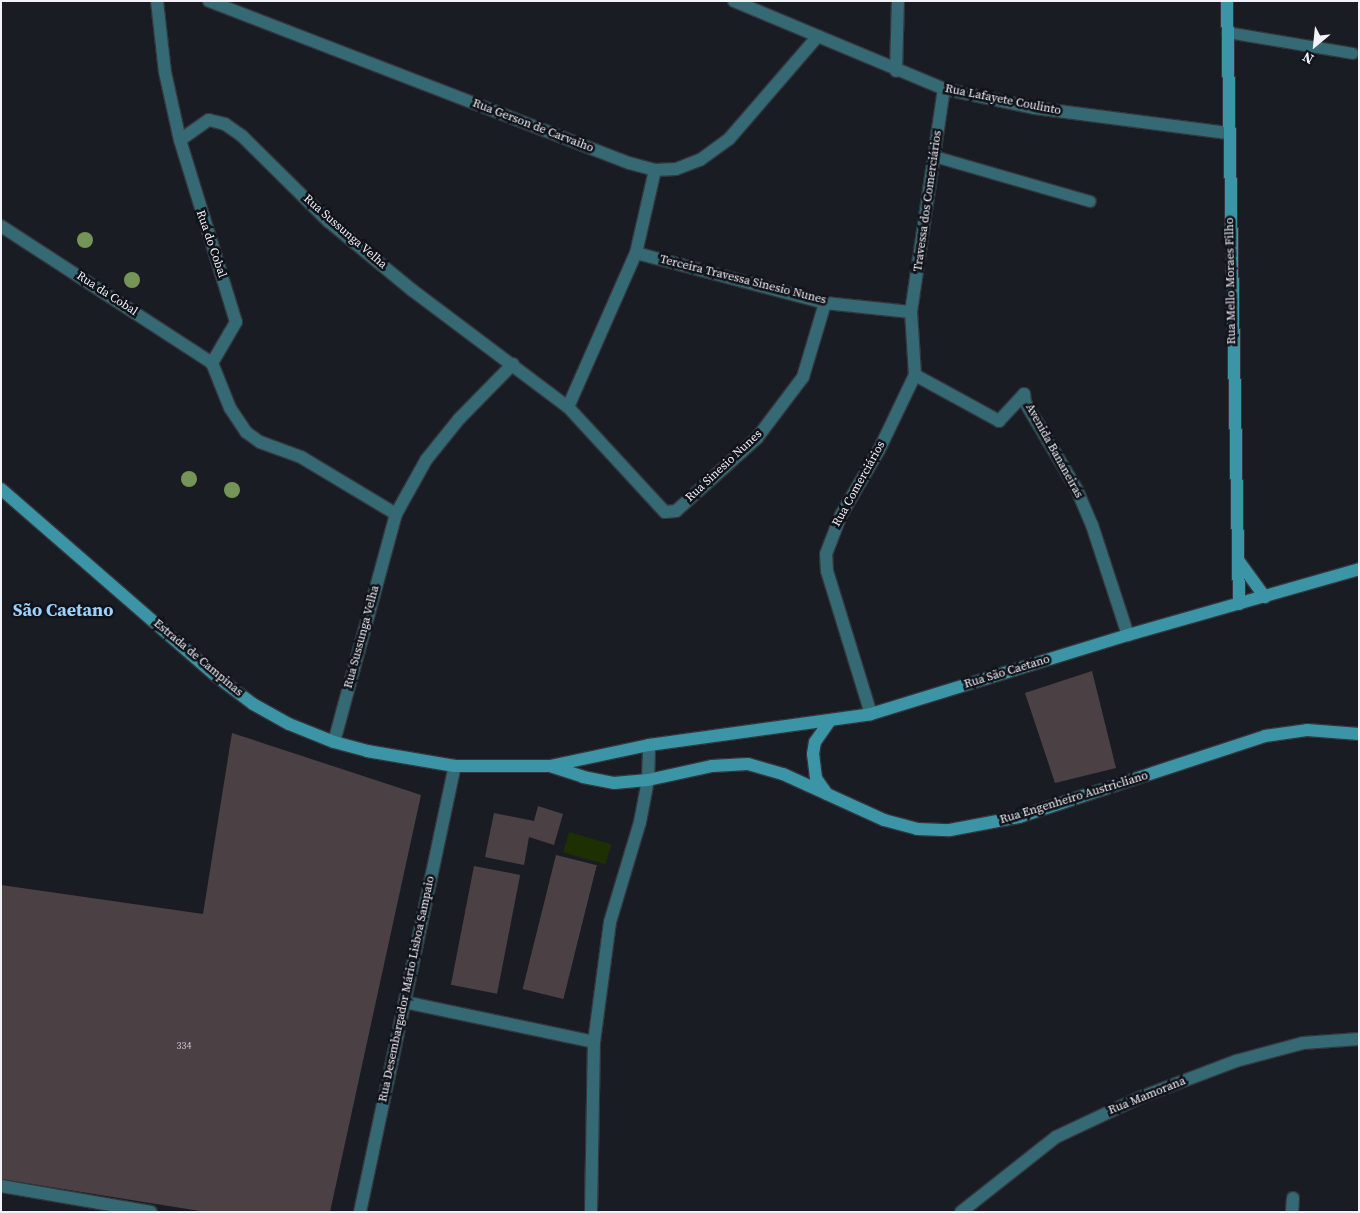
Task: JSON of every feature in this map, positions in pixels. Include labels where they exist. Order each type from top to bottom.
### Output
[{"type":"main road","name":"Rua Mello Moraes Filho","points":[[1227,1],[1227,133],[1239,604]]},
{"type":"main road","name":"Estrada de Campinas","points":[[1,488],[216,676],[253,704],[289,724],[334,742],[367,751],[455,766],[550,766],[649,745]]},
{"type":"main road","points":[[1238,560],[1265,597]]},
{"type":"main road","name":"Rua São Caetano","points":[[649,745],[829,722],[871,714],[1128,635],[1359,569]]},
{"type":"main road","points":[[829,722],[816,742],[813,766],[820,783],[831,797]]},
{"type":"main road","name":"Rua Engenheiro Austricliano","points":[[648,780],[712,766],[748,764],[783,774],[884,820],[917,829],[973,828],[1019,817],[1265,736],[1307,730],[1359,734]]},
{"type":"main road","name":"Estrada de Campinas","points":[[550,766],[583,777],[614,783],[648,780]]},
{"type":"street","name":"Rua do Cobal","points":[[157,1],[165,72],[180,140],[236,322],[212,363]]},
{"type":"street","name":"Rua Gerson de Carvaiho","points":[[210,1],[628,163],[655,170],[676,170],[700,160],[729,139],[817,37]]},
{"type":"street","name":"Rua Lafayete Coulinto","points":[[734,1],[896,71],[944,89],[1035,108],[1227,133]]},
{"type":"street","points":[[896,71],[898,1]]},
{"type":"street","name":"Travessa dos Comerciários","points":[[911,312],[944,89]]},
{"type":"street","name":"Rua Sussunga Velha","points":[[180,140],[209,120],[225,124],[242,136],[328,221],[568,407],[666,512]]},
{"type":"street","points":[[568,407],[636,252],[655,170]]},
{"type":"street","name":"Rua da Cobal","points":[[1,226],[212,363]]},
{"type":"street","name":"Terceira Travessa Sinesio Nunes","points":[[636,252],[825,302],[911,312]]},
{"type":"street","name":"Rua Sinesio Nunes","points":[[666,512],[676,511],[763,431],[803,377],[825,302]]},
{"type":"street","name":"Rua Comerciários","points":[[871,714],[827,571],[826,554],[833,531],[879,450],[915,375],[911,312]]},
{"type":"street","points":[[212,363],[230,408],[246,432],[260,442],[301,457],[396,514]]},
{"type":"street","name":"Rua Sussunga Velha","points":[[334,742],[396,514],[426,460],[459,419],[513,364]]},
{"type":"street","name":"Avenida Bananeiras","points":[[915,375],[999,421],[1024,394],[1025,402],[1077,490],[1092,525],[1128,635]]},
{"type":"street","points":[[591,1212],[594,1042],[610,922],[640,822],[648,780],[649,745]]},
{"type":"street","name":"Rua Desembargador Mário Lisboa Sampaio","points":[[360,1212],[455,766]]},
{"type":"street","points":[[404,1002],[594,1042]]},
{"type":"street","name":"Rua Mamorana","points":[[961,1212],[1056,1137],[1141,1097],[1264,1053],[1303,1043],[1359,1039]]},
{"type":"street","points":[[1,1186],[151,1212]]},
{"type":"street","points":[[1292,1212],[1293,1198]]},
{"type":"lane","points":[[1227,32],[1352,53]]},
{"type":"lane","points":[[934,156],[1090,201]]},
{"type":"green space","points":[[569,832],[611,844],[606,864],[563,852]]},
{"type":"building","points":[[1092,671],[1116,768],[1055,783],[1025,693]]},
{"type":"building","points":[[232,733],[421,795],[330,1212],[206,1212],[1,1179],[1,885],[203,914]]},
{"type":"building","points":[[538,806],[563,814],[554,845],[529,837],[524,865],[485,857],[494,813],[534,821]]},
{"type":"building","points":[[556,855],[597,865],[563,999],[523,989]]},
{"type":"building","points":[[474,866],[520,875],[497,994],[451,985]]},
{"type":"district","name":"São Caetano","points":[[63,610]]}]
